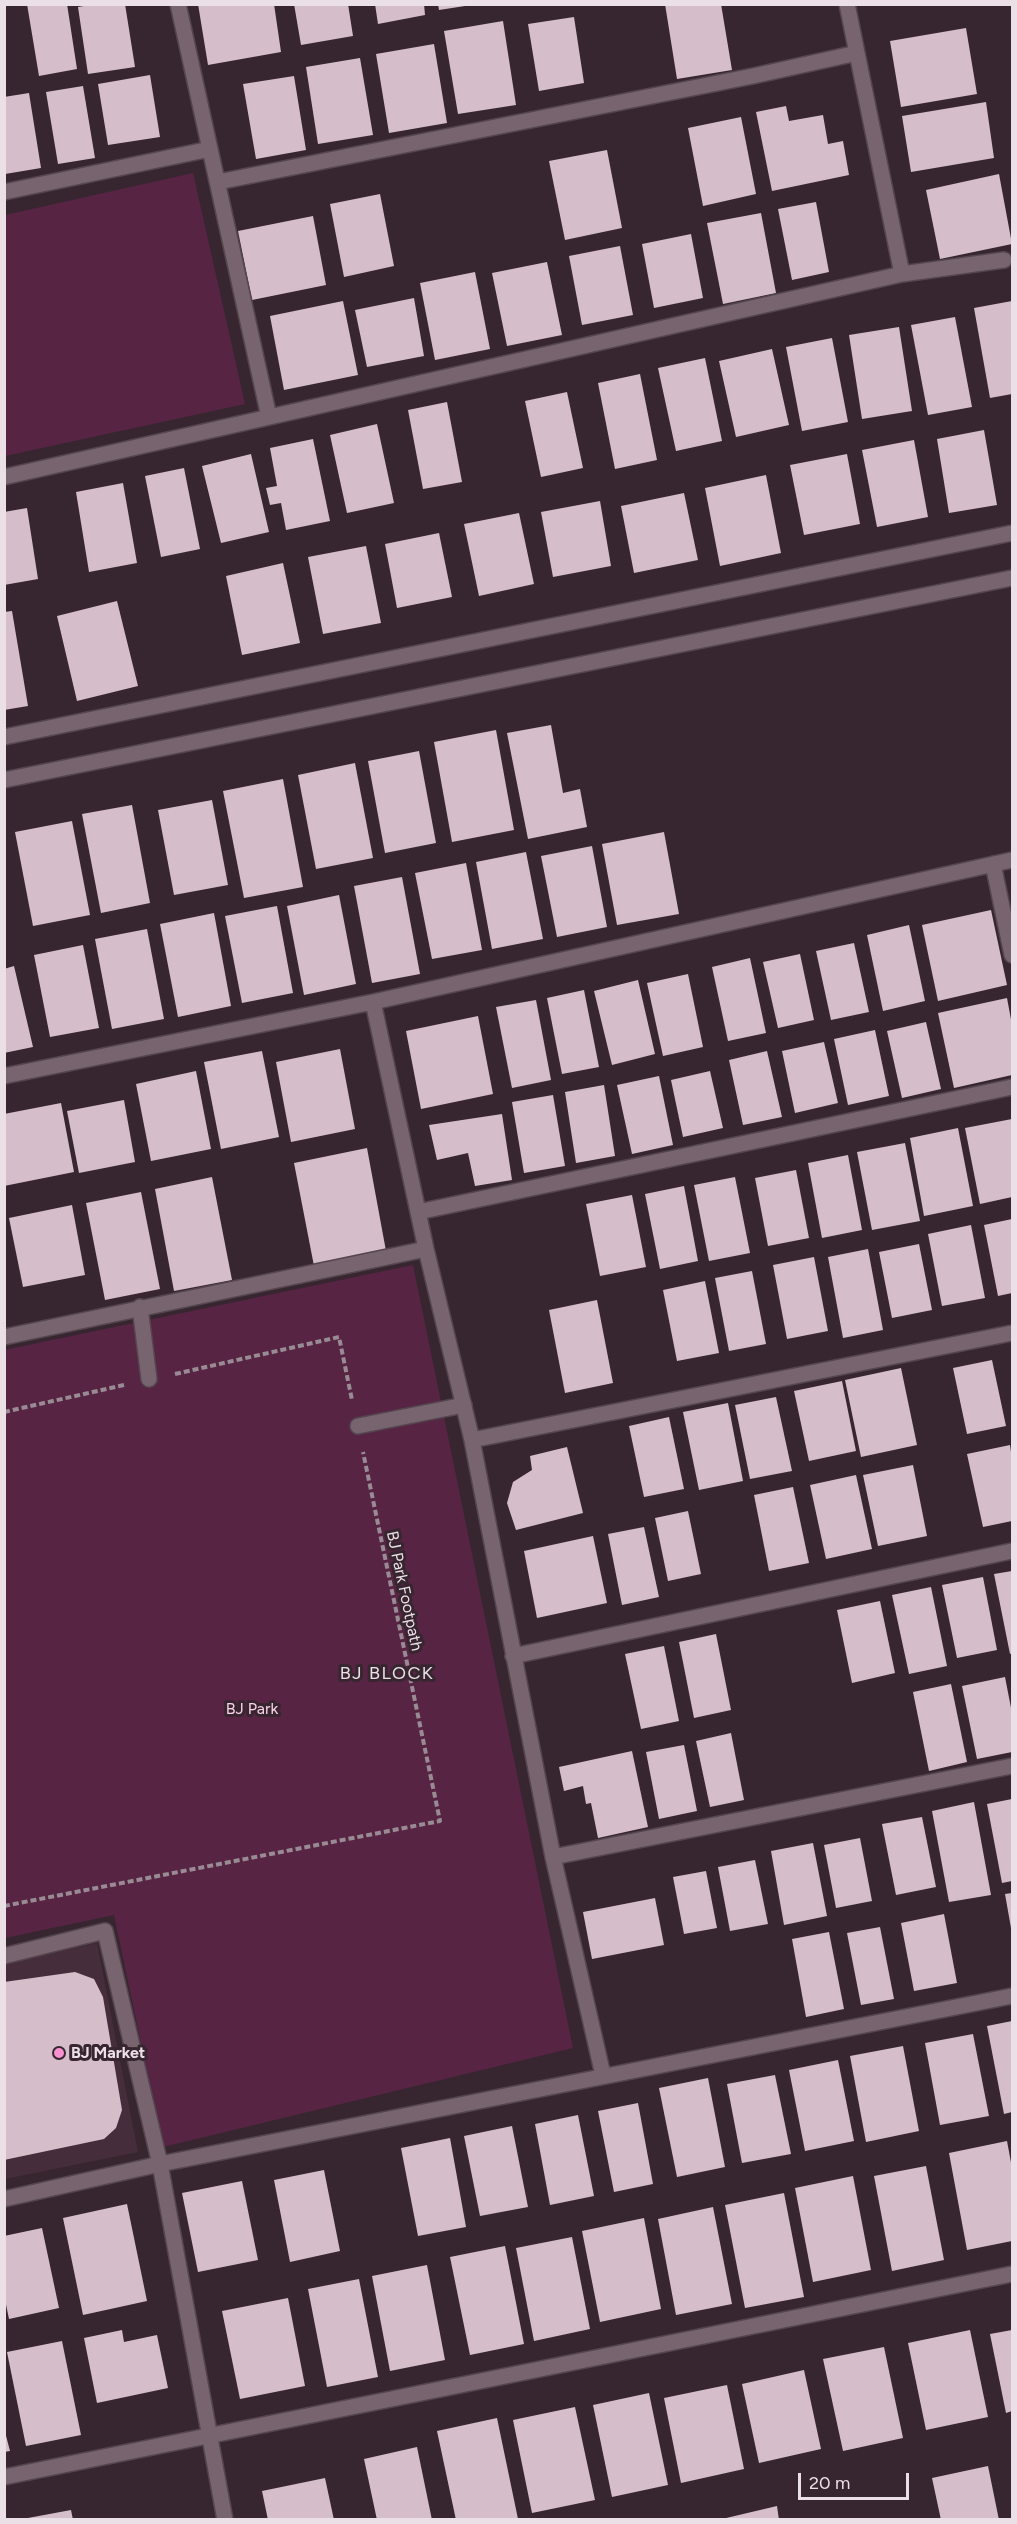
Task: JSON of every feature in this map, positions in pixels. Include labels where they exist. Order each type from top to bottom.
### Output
[{"type":"street","points":[[178,4],[269,417]]},
{"type":"street","points":[[847,4],[902,274]]},
{"type":"street","points":[[218,182],[753,76],[857,53]]},
{"type":"street","points":[[4,192],[210,149]]},
{"type":"street","points":[[4,477],[902,274],[1005,260]]},
{"type":"street","points":[[4,737],[1012,533]]},
{"type":"street","points":[[4,780],[1012,578]]},
{"type":"street","points":[[4,1076],[373,1002],[1012,860]]},
{"type":"street","points":[[993,864],[1012,955]]},
{"type":"street","points":[[373,1002],[426,1249],[472,1440],[553,1857],[603,2075]]},
{"type":"street","points":[[418,1212],[1012,1087]]},
{"type":"street","points":[[4,1337],[426,1249]]},
{"type":"street","points":[[140,1307],[149,1379]]},
{"type":"street","points":[[472,1440],[1012,1333]]},
{"type":"street","points":[[358,1426],[464,1405]]},
{"type":"street","points":[[513,1656],[1012,1551]]},
{"type":"street","points":[[553,1857],[1012,1766]]},
{"type":"street","points":[[4,1956],[105,1931],[160,2164],[225,2520]]},
{"type":"street","points":[[4,2199],[160,2164],[1012,1996]]},
{"type":"street","points":[[4,2477],[1012,2274]]},
{"type":"path","name":"BJ Park Footpath","points":[[4,1412],[339,1337],[440,1821],[4,1906]]},
{"type":"shaded area","name":"BJ Market","points":[[97,1943],[138,2152],[5,2179],[4,1964]]},
{"type":"green space","points":[[193,173],[245,404],[5,456],[5,215]]},
{"type":"green space","name":"BJ Park","points":[[413,1265],[573,2048],[163,2147],[114,1915],[5,1938],[4,1350]]},
{"type":"building","points":[[27,4],[67,4],[77,69],[39,76]]},
{"type":"building","points":[[95,4],[125,4],[135,67],[88,74],[78,7]]},
{"type":"building","points":[[198,4],[274,4],[281,52],[208,65]]},
{"type":"building","points":[[294,4],[348,4],[353,36],[301,45]]},
{"type":"building","points":[[375,4],[424,4],[425,15],[378,24]]},
{"type":"building","points":[[438,4],[465,4],[465,6],[439,10]]},
{"type":"building","points":[[665,4],[721,4],[732,70],[677,79]]},
{"type":"building","points":[[574,17],[584,83],[539,91],[528,24]]},
{"type":"building","points":[[503,21],[516,105],[458,114],[444,31]]},
{"type":"building","points":[[966,28],[977,94],[901,107],[890,41]]},
{"type":"building","points":[[434,44],[447,123],[389,133],[376,54]]},
{"type":"building","points":[[360,58],[373,135],[318,144],[306,67]]},
{"type":"building","points":[[150,75],[160,137],[108,145],[98,84]]},
{"type":"building","points":[[294,76],[306,150],[256,159],[243,84]]},
{"type":"building","points":[[83,86],[95,158],[58,164],[46,92]]},
{"type":"building","points":[[29,93],[41,168],[5,174],[4,97]]},
{"type":"building","points":[[986,102],[994,158],[911,172],[902,116]]},
{"type":"building","points":[[786,106],[789,121],[823,115],[828,144],[843,141],[849,175],[772,191],[756,112]]},
{"type":"building","points":[[741,117],[756,194],[703,206],[688,128]]},
{"type":"building","points":[[607,150],[622,228],[565,240],[549,161]]},
{"type":"building","points":[[999,174],[1012,244],[940,259],[926,190]]},
{"type":"building","points":[[380,194],[394,266],[344,277],[330,204]]},
{"type":"building","points":[[816,202],[829,272],[792,280],[778,209]]},
{"type":"building","points":[[761,213],[776,293],[723,304],[707,223]]},
{"type":"building","points":[[313,216],[326,285],[252,300],[238,231]]},
{"type":"building","points":[[691,234],[703,298],[654,308],[642,244]]},
{"type":"building","points":[[620,246],[633,315],[582,325],[569,256]]},
{"type":"building","points":[[547,262],[562,335],[507,346],[492,273]]},
{"type":"building","points":[[475,272],[490,349],[435,360],[420,283]]},
{"type":"building","points":[[414,298],[424,356],[367,367],[355,310]]},
{"type":"building","points":[[343,301],[358,375],[284,390],[270,316]]},
{"type":"building","points":[[1012,301],[1012,394],[990,398],[974,308]]},
{"type":"building","points":[[955,317],[972,407],[928,415],[911,325]]},
{"type":"building","points":[[899,327],[912,411],[862,419],[849,335]]},
{"type":"building","points":[[832,338],[848,422],[802,431],[786,347]]},
{"type":"building","points":[[772,349],[789,425],[736,437],[719,361]]},
{"type":"building","points":[[705,358],[722,441],[676,451],[658,368]]},
{"type":"building","points":[[640,374],[657,460],[615,469],[598,383]]},
{"type":"building","points":[[567,392],[583,468],[541,477],[525,401]]},
{"type":"building","points":[[447,402],[462,482],[423,489],[408,410]]},
{"type":"building","points":[[377,424],[394,503],[347,513],[330,435]]},
{"type":"building","points":[[984,430],[997,505],[949,513],[937,439]]},
{"type":"building","points":[[313,439],[330,521],[286,530],[281,503],[270,505],[266,488],[277,486],[270,448]]},
{"type":"building","points":[[914,440],[928,517],[877,527],[862,450]]},
{"type":"building","points":[[251,454],[269,532],[221,543],[202,466]]},
{"type":"building","points":[[847,454],[860,524],[804,535],[790,465]]},
{"type":"building","points":[[184,468],[200,549],[161,557],[145,476]]},
{"type":"building","points":[[766,475],[781,553],[720,566],[705,488]]},
{"type":"building","points":[[123,483],[137,563],[89,572],[76,492]]},
{"type":"building","points":[[684,493],[698,560],[634,573],[621,506]]},
{"type":"building","points":[[600,501],[611,566],[553,577],[541,512]]},
{"type":"building","points":[[27,508],[38,579],[4,585],[4,512]]},
{"type":"building","points":[[519,513],[534,584],[479,596],[464,524]]},
{"type":"building","points":[[439,533],[452,597],[397,608],[385,544]]},
{"type":"building","points":[[366,546],[381,623],[323,634],[308,557]]},
{"type":"building","points":[[283,563],[300,643],[242,655],[226,576]]},
{"type":"building","points":[[117,601],[138,686],[77,701],[57,616]]},
{"type":"building","points":[[12,611],[28,706],[4,710],[4,612]]},
{"type":"building","points":[[551,725],[563,793],[580,789],[587,827],[528,839],[507,733]]},
{"type":"building","points":[[496,730],[514,830],[452,842],[434,742]]},
{"type":"building","points":[[419,751],[436,843],[385,853],[368,761]]},
{"type":"building","points":[[355,763],[373,858],[316,869],[298,775]]},
{"type":"building","points":[[283,779],[303,887],[244,898],[223,791]]},
{"type":"building","points":[[212,800],[228,885],[174,895],[158,810]]},
{"type":"building","points":[[132,805],[150,903],[101,913],[82,814]]},
{"type":"building","points":[[72,821],[90,915],[33,926],[15,832]]},
{"type":"building","points":[[664,832],[679,914],[617,925],[602,844]]},
{"type":"building","points":[[592,846],[607,927],[557,937],[541,856]]},
{"type":"building","points":[[526,852],[543,939],[492,949],[476,862]]},
{"type":"building","points":[[466,863],[482,950],[432,959],[415,873]]},
{"type":"building","points":[[402,877],[420,974],[372,983],[354,886]]},
{"type":"building","points":[[339,895],[356,984],[304,995],[287,906]]},
{"type":"building","points":[[277,906],[293,993],[242,1003],[225,916]]},
{"type":"building","points":[[991,910],[1007,985],[938,1001],[922,925]]},
{"type":"building","points":[[214,913],[231,1006],[178,1017],[160,924]]},
{"type":"building","points":[[909,925],[925,1001],[883,1011],[867,935]]},
{"type":"building","points":[[147,929],[164,1019],[112,1029],[95,939]]},
{"type":"building","points":[[854,943],[869,1012],[831,1020],[816,951]]},
{"type":"building","points":[[83,945],[99,1028],[50,1037],[34,955]]},
{"type":"building","points":[[800,954],[814,1020],[778,1028],[763,962]]},
{"type":"building","points":[[750,958],[766,1033],[728,1041],[712,967]]},
{"type":"building","points":[[14,966],[33,1047],[4,1053],[4,969]]},
{"type":"building","points":[[688,974],[703,1047],[663,1056],[647,983]]},
{"type":"building","points":[[638,980],[655,1054],[612,1065],[594,991]]},
{"type":"building","points":[[584,990],[599,1067],[562,1074],[547,998]]},
{"type":"building","points":[[1007,998],[1012,1025],[1012,1075],[954,1088],[938,1013]]},
{"type":"building","points":[[536,1000],[551,1080],[512,1088],[496,1007]]},
{"type":"building","points":[[478,1016],[493,1094],[421,1109],[406,1031]]},
{"type":"building","points":[[926,1022],[941,1089],[902,1098],[887,1031]]},
{"type":"building","points":[[875,1030],[889,1096],[848,1105],[834,1039]]},
{"type":"building","points":[[824,1042],[838,1103],[795,1113],[782,1051]]},
{"type":"building","points":[[340,1049],[355,1129],[291,1142],[276,1062]]},
{"type":"building","points":[[262,1051],[279,1137],[221,1149],[204,1062]]},
{"type":"building","points":[[767,1051],[782,1117],[743,1125],[729,1060]]},
{"type":"building","points":[[196,1071],[211,1149],[151,1161],[136,1084]]},
{"type":"building","points":[[710,1071],[723,1128],[683,1137],[671,1080]]},
{"type":"building","points":[[659,1076],[673,1145],[632,1154],[617,1085]]},
{"type":"building","points":[[604,1085],[615,1156],[576,1163],[565,1092]]},
{"type":"building","points":[[553,1095],[565,1166],[524,1173],[512,1102]]},
{"type":"building","points":[[124,1100],[135,1162],[79,1173],[67,1111]]},
{"type":"building","points":[[61,1103],[74,1172],[4,1186],[4,1114]]},
{"type":"building","points":[[502,1114],[512,1180],[475,1186],[468,1153],[437,1160],[429,1125]]},
{"type":"building","points":[[1012,1119],[1012,1197],[980,1204],[965,1128]]},
{"type":"building","points":[[958,1128],[973,1206],[924,1216],[910,1138]]},
{"type":"building","points":[[905,1143],[920,1221],[872,1230],[857,1152]]},
{"type":"building","points":[[367,1148],[386,1251],[314,1266],[294,1163]]},
{"type":"building","points":[[848,1155],[862,1230],[822,1238],[808,1163]]},
{"type":"building","points":[[796,1170],[809,1238],[768,1246],[755,1178]]},
{"type":"building","points":[[212,1177],[232,1280],[174,1291],[155,1189]]},
{"type":"building","points":[[735,1177],[750,1253],[709,1261],[694,1185]]},
{"type":"building","points":[[684,1186],[698,1261],[660,1269],[645,1194]]},
{"type":"building","points":[[141,1192],[160,1289],[105,1300],[86,1203]]},
{"type":"building","points":[[632,1195],[646,1267],[600,1276],[586,1204]]},
{"type":"building","points":[[72,1205],[85,1275],[23,1287],[9,1218]]},
{"type":"building","points":[[1012,1219],[1012,1293],[998,1296],[984,1225]]},
{"type":"building","points":[[971,1225],[985,1298],[942,1306],[928,1234]]},
{"type":"building","points":[[919,1244],[932,1310],[892,1318],[879,1252]]},
{"type":"building","points":[[868,1249],[883,1330],[843,1338],[828,1257]]},
{"type":"building","points":[[814,1257],[828,1331],[787,1339],[773,1265]]},
{"type":"building","points":[[752,1271],[766,1344],[729,1351],[715,1278]]},
{"type":"building","points":[[705,1281],[719,1353],[677,1361],[663,1290]]},
{"type":"building","points":[[597,1300],[613,1383],[565,1393],[549,1310]]},
{"type":"building","points":[[992,1360],[1006,1426],[967,1434],[953,1368]]},
{"type":"building","points":[[901,1368],[917,1445],[861,1457],[845,1380]]},
{"type":"building","points":[[842,1381],[856,1451],[809,1461],[794,1391]]},
{"type":"building","points":[[776,1397],[792,1471],[750,1479],[735,1405]]},
{"type":"building","points":[[728,1403],[743,1481],[699,1490],[683,1412]]},
{"type":"building","points":[[669,1417],[684,1489],[644,1497],[629,1426]]},
{"type":"building","points":[[1010,1445],[1012,1521],[983,1527],[967,1454]]},
{"type":"building","points":[[567,1447],[583,1513],[516,1530],[507,1503],[513,1482],[532,1470],[530,1456]]},
{"type":"building","points":[[913,1465],[927,1536],[878,1546],[863,1475]]},
{"type":"building","points":[[856,1475],[872,1549],[826,1559],[810,1485]]},
{"type":"building","points":[[793,1487],[809,1563],[769,1571],[754,1495]]},
{"type":"building","points":[[688,1511],[701,1574],[668,1581],[655,1518]]},
{"type":"building","points":[[644,1527],[659,1597],[622,1605],[608,1534]]},
{"type":"building","points":[[593,1536],[607,1603],[537,1618],[524,1551]]},
{"type":"building","points":[[1012,1571],[1012,1653],[1010,1654],[994,1574]]},
{"type":"building","points":[[983,1577],[997,1650],[957,1658],[942,1585]]},
{"type":"building","points":[[931,1587],[947,1666],[909,1674],[892,1595]]},
{"type":"building","points":[[880,1601],[895,1673],[852,1683],[837,1610]]},
{"type":"building","points":[[716,1634],[731,1710],[694,1718],[679,1642]]},
{"type":"building","points":[[664,1646],[679,1721],[641,1729],[625,1654]]},
{"type":"building","points":[[1005,1677],[1012,1713],[1012,1752],[977,1759],[962,1686]]},
{"type":"building","points":[[951,1684],[967,1762],[929,1771],[913,1692]]},
{"type":"building","points":[[731,1733],[744,1800],[710,1807],[696,1741]]},
{"type":"building","points":[[684,1745],[697,1811],[659,1819],[646,1752]]},
{"type":"building","points":[[632,1751],[648,1827],[598,1838],[591,1803],[586,1804],[583,1786],[564,1791],[559,1767]]},
{"type":"building","points":[[1012,1799],[1012,1881],[1002,1883],[987,1804]]},
{"type":"building","points":[[974,1802],[991,1895],[949,1902],[932,1811]]},
{"type":"building","points":[[922,1817],[936,1887],[896,1895],[882,1824]]},
{"type":"building","points":[[860,1838],[872,1901],[836,1908],[824,1845]]},
{"type":"building","points":[[813,1843],[827,1916],[784,1925],[771,1851]]},
{"type":"building","points":[[755,1860],[768,1924],[730,1931],[718,1867]]},
{"type":"building","points":[[706,1871],[717,1928],[684,1934],[673,1877]]},
{"type":"building","points":[[1012,1893],[1012,1928],[1011,1928],[1005,1894]]},
{"type":"building","points":[[655,1898],[664,1945],[592,1959],[583,1912]]},
{"type":"building","points":[[944,1914],[957,1983],[914,1991],[901,1923]]},
{"type":"building","points":[[880,1927],[894,1999],[861,2005],[847,1933]]},
{"type":"building","points":[[829,1932],[844,2009],[806,2017],[792,1939]]},
{"type":"building","name":"BJ Market","points":[[75,1972],[94,1979],[103,1997],[122,2110],[116,2128],[104,2139],[4,2160],[4,1982]]},
{"type":"building","points":[[1012,2021],[1012,2112],[1004,2114],[987,2026]]},
{"type":"building","points":[[973,2034],[989,2116],[940,2125],[925,2043]]},
{"type":"building","points":[[903,2046],[919,2131],[866,2142],[850,2056]]},
{"type":"building","points":[[838,2060],[854,2141],[805,2151],[789,2070]]},
{"type":"building","points":[[775,2075],[791,2154],[742,2163],[727,2084]]},
{"type":"building","points":[[708,2078],[725,2167],[677,2177],[659,2088]]},
{"type":"building","points":[[638,2103],[653,2184],[614,2192],[598,2111]]},
{"type":"building","points":[[578,2115],[594,2196],[550,2205],[535,2124]]},
{"type":"building","points":[[512,2126],[528,2207],[480,2216],[464,2136]]},
{"type":"building","points":[[450,2138],[466,2227],[418,2236],[401,2148]]},
{"type":"building","points":[[1007,2141],[1012,2168],[1012,2241],[967,2250],[949,2153]]},
{"type":"building","points":[[926,2166],[944,2260],[892,2271],[874,2176]]},
{"type":"building","points":[[324,2170],[340,2251],[290,2262],[274,2180]]},
{"type":"building","points":[[853,2176],[871,2270],[813,2282],[795,2188]]},
{"type":"building","points":[[242,2181],[258,2260],[198,2272],[182,2193]]},
{"type":"building","points":[[784,2193],[804,2297],[745,2308],[725,2205]]},
{"type":"building","points":[[127,2204],[147,2301],[83,2315],[63,2218]]},
{"type":"building","points":[[713,2207],[732,2304],[676,2315],[658,2219]]},
{"type":"building","points":[[644,2218],[661,2309],[600,2322],[582,2231]]},
{"type":"building","points":[[42,2228],[59,2308],[9,2319],[4,2295],[4,2236]]},
{"type":"building","points":[[572,2237],[590,2329],[534,2341],[516,2248]]},
{"type":"building","points":[[505,2246],[524,2344],[470,2355],[450,2257]]},
{"type":"building","points":[[427,2265],[445,2360],[390,2371],[372,2276]]},
{"type":"building","points":[[359,2279],[378,2377],[327,2387],[308,2289]]},
{"type":"building","points":[[288,2298],[305,2386],[240,2399],[222,2311]]},
{"type":"building","points":[[122,2330],[124,2342],[157,2335],[168,2388],[97,2403],[84,2338]]},
{"type":"building","points":[[970,2330],[988,2417],[926,2430],[908,2343]]},
{"type":"building","points":[[1012,2330],[1012,2411],[1006,2413],[990,2334]]},
{"type":"building","points":[[62,2341],[81,2435],[26,2446],[7,2352]]},
{"type":"building","points":[[884,2347],[903,2438],[843,2451],[823,2359]]},
{"type":"building","points":[[804,2370],[821,2449],[759,2463],[742,2384]]},
{"type":"building","points":[[727,2385],[744,2469],[681,2483],[664,2398]]},
{"type":"building","points":[[649,2393],[668,2485],[612,2497],[593,2405]]},
{"type":"building","points":[[575,2407],[595,2500],[532,2513],[513,2420]]},
{"type":"building","points":[[497,2418],[518,2519],[456,2520],[437,2431]]},
{"type":"building","points":[[4,2428],[10,2451],[4,2452]]},
{"type":"building","points":[[417,2447],[432,2520],[377,2520],[364,2459]]},
{"type":"building","points":[[988,2466],[999,2520],[941,2520],[932,2478]]},
{"type":"building","points":[[325,2478],[334,2520],[268,2520],[262,2491]]},
{"type":"building","points":[[777,2506],[779,2520],[722,2520],[722,2519]]},
{"type":"building","points":[[71,2510],[73,2520],[28,2520],[28,2518]]},
{"type":"place","name":"BJ Market","points":[[59,2053]]},
{"type":"district","name":"BJ BLOCK","points":[[387,1674]]}]
